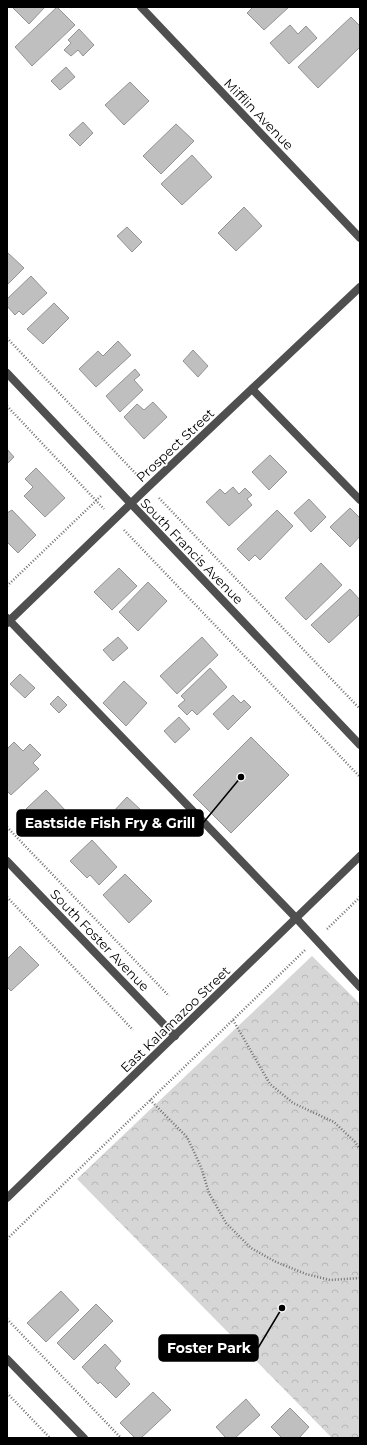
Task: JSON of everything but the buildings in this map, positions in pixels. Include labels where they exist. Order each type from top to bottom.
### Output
[{"type":"street","name":"Mifflin Avenue","points":[[141,7],[360,238]]},
{"type":"street","name":"Prospect Street","points":[[8,620],[360,287]]},
{"type":"street","name":"South Francis Avenue","points":[[7,373],[360,744]]},
{"type":"street","points":[[252,389],[360,500]]},
{"type":"street","points":[[8,620],[360,986]]},
{"type":"street","name":"East Kalamazoo Street","points":[[7,1198],[360,856]]},
{"type":"street","name":"South Foster Avenue","points":[[7,861],[175,1036]]},
{"type":"street","points":[[7,1359],[84,1438]]},
{"type":"path","points":[[7,338],[360,709]]},
{"type":"path","points":[[7,406],[360,777]]},
{"type":"path","points":[[7,586],[131,468]]},
{"type":"path","points":[[7,828],[168,996]]},
{"type":"path","points":[[7,897],[133,1030]]},
{"type":"path","points":[[7,1239],[360,897]]},
{"type":"path","points":[[233,1020],[270,1084],[293,1103],[334,1122],[355,1142],[360,1149]]},
{"type":"path","points":[[150,1100],[187,1137],[201,1167],[209,1193],[226,1223],[252,1248],[276,1262],[306,1274],[330,1280],[360,1278]]},
{"type":"path","points":[[7,1319],[121,1438]]},
{"type":"path","points":[[7,1393],[50,1438]]},
{"type":"green space","points":[[312,956],[360,1004],[360,1438],[332,1438],[77,1179]]},
{"type":"place","name":"Eastside Fish Fry & Grill","points":[[241,777]]},
{"type":"place","name":"Foster Park","points":[[282,1308]]}]
